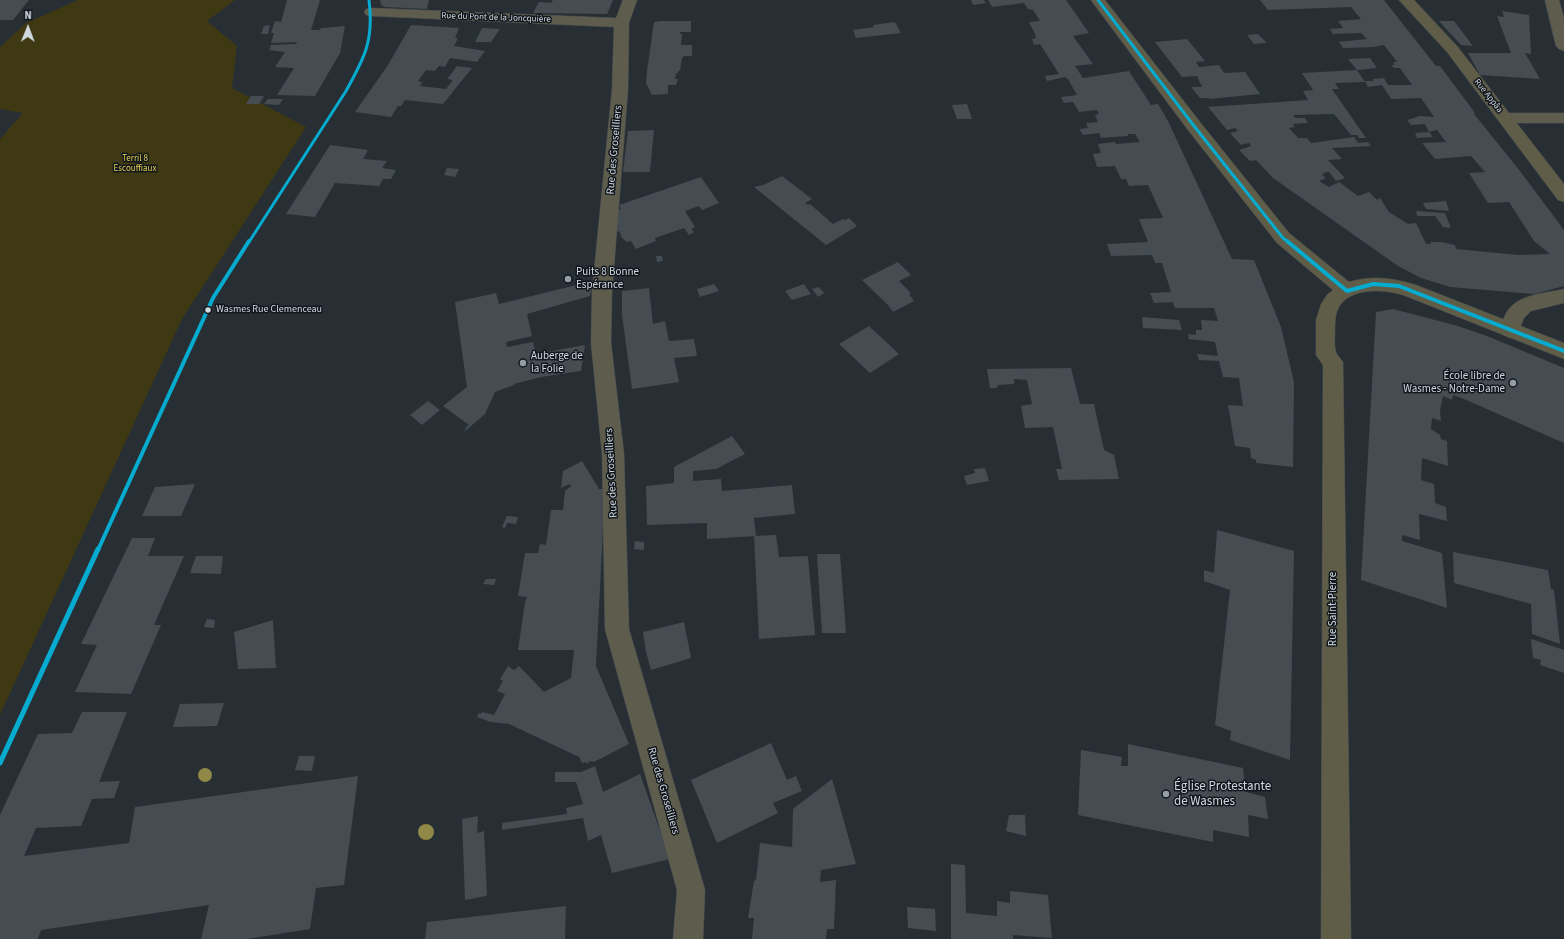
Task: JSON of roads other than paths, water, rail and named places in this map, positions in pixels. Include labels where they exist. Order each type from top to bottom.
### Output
[{"type":"street","name":"Rue des Groseilliers","points":[[630,0],[622,23],[620,89],[602,292],[601,343],[613,454],[617,629],[691,890],[688,939]]},
{"type":"street","points":[[1098,0],[1194,126],[1283,238],[1347,291],[1373,284],[1399,286],[1564,350]]},
{"type":"street","name":"Rue Appâa","points":[[1406,0],[1452,49],[1564,196]]},
{"type":"street","points":[[1552,0],[1564,46]]},
{"type":"street","name":"Rue du Pont de la Joncquière","points":[[371,12],[622,23]]},
{"type":"street","points":[[1506,118],[1564,118]]},
{"type":"street","name":"Rue Saint-Pierre","points":[[1336,939],[1333,362],[1326,355],[1326,326],[1328,307],[1336,298],[1347,291]]},
{"type":"street","points":[[1510,330],[1515,315],[1526,305],[1564,296]]},
{"type":"place","name":"Puits 8 Bonne Espérance","points":[[568,279]]},
{"type":"place","name":"Wasmes Rue Clemenceau","points":[[208,310]]},
{"type":"place","name":"Auberge de la Folie","points":[[523,363]]},
{"type":"place","name":"École libre de Wasmes - Notre-Dame","points":[[1513,383]]},
{"type":"place","name":"Église Protestante de Wasmes","points":[[1166,794]]},
{"type":"park label","name":"Terril 8 Escouffiaux","points":[[135,164]]}]
